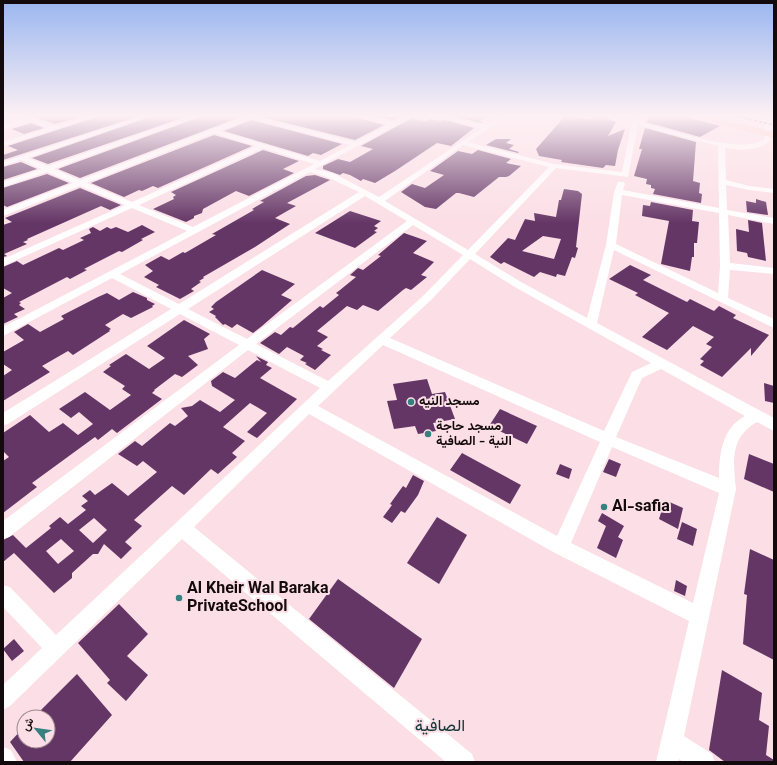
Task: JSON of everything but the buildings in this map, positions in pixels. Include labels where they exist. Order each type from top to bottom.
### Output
[{"type":"street","points":[[3,164],[39,152]]},
{"type":"street","points":[[3,185],[96,152]]},
{"type":"street","points":[[3,213],[160,152]]},
{"type":"street","points":[[3,263],[249,152]]},
{"type":"street","points":[[281,152],[320,163]]},
{"type":"street","points":[[3,332],[341,152]]},
{"type":"street","points":[[379,201],[450,152]]},
{"type":"street","points":[[497,152],[554,166],[624,175]]},
{"type":"street","points":[[591,325],[611,245],[618,192],[624,175],[629,152]]},
{"type":"street","points":[[721,152],[725,266],[723,299]]},
{"type":"street","points":[[21,158],[194,230]]},
{"type":"street","points":[[3,699],[329,387],[427,298],[554,166]]},
{"type":"street","points":[[307,170],[330,175],[365,192],[518,284],[774,426]]},
{"type":"street","points":[[722,181],[749,188],[774,191]]},
{"type":"street","points":[[3,420],[365,192]]},
{"type":"street","points":[[618,192],[774,221]]},
{"type":"street","points":[[3,532],[246,345],[413,221]]},
{"type":"street","points":[[611,245],[774,324]]},
{"type":"street","points":[[725,266],[774,271]]},
{"type":"street","points":[[112,274],[329,387]]},
{"type":"street","points":[[381,339],[607,439],[728,489]]},
{"type":"street","points":[[561,547],[607,439],[637,375],[661,364]]},
{"type":"street","points":[[308,407],[561,547],[700,616]]},
{"type":"street","points":[[667,762],[728,489],[726,462],[734,434],[743,424],[757,416]]},
{"type":"street","points":[[182,528],[464,762]]},
{"type":"street","points":[[3,594],[56,649]]},
{"type":"street","points":[[672,741],[704,762]]},
{"type":"street","points":[[3,758],[6,762]]},
{"type":"place","name":"مسجد النيه","points":[[411,402]]},
{"type":"place","name":"مسجد حاجة النية - الصافية","points":[[428,434]]},
{"type":"place","name":"Al-safia","points":[[604,507]]},
{"type":"place","name":"Al Kheir Wal Baraka PrivateSchool","points":[[179,598]]},
{"type":"district","name":"الصافية","points":[[440,727]]}]
